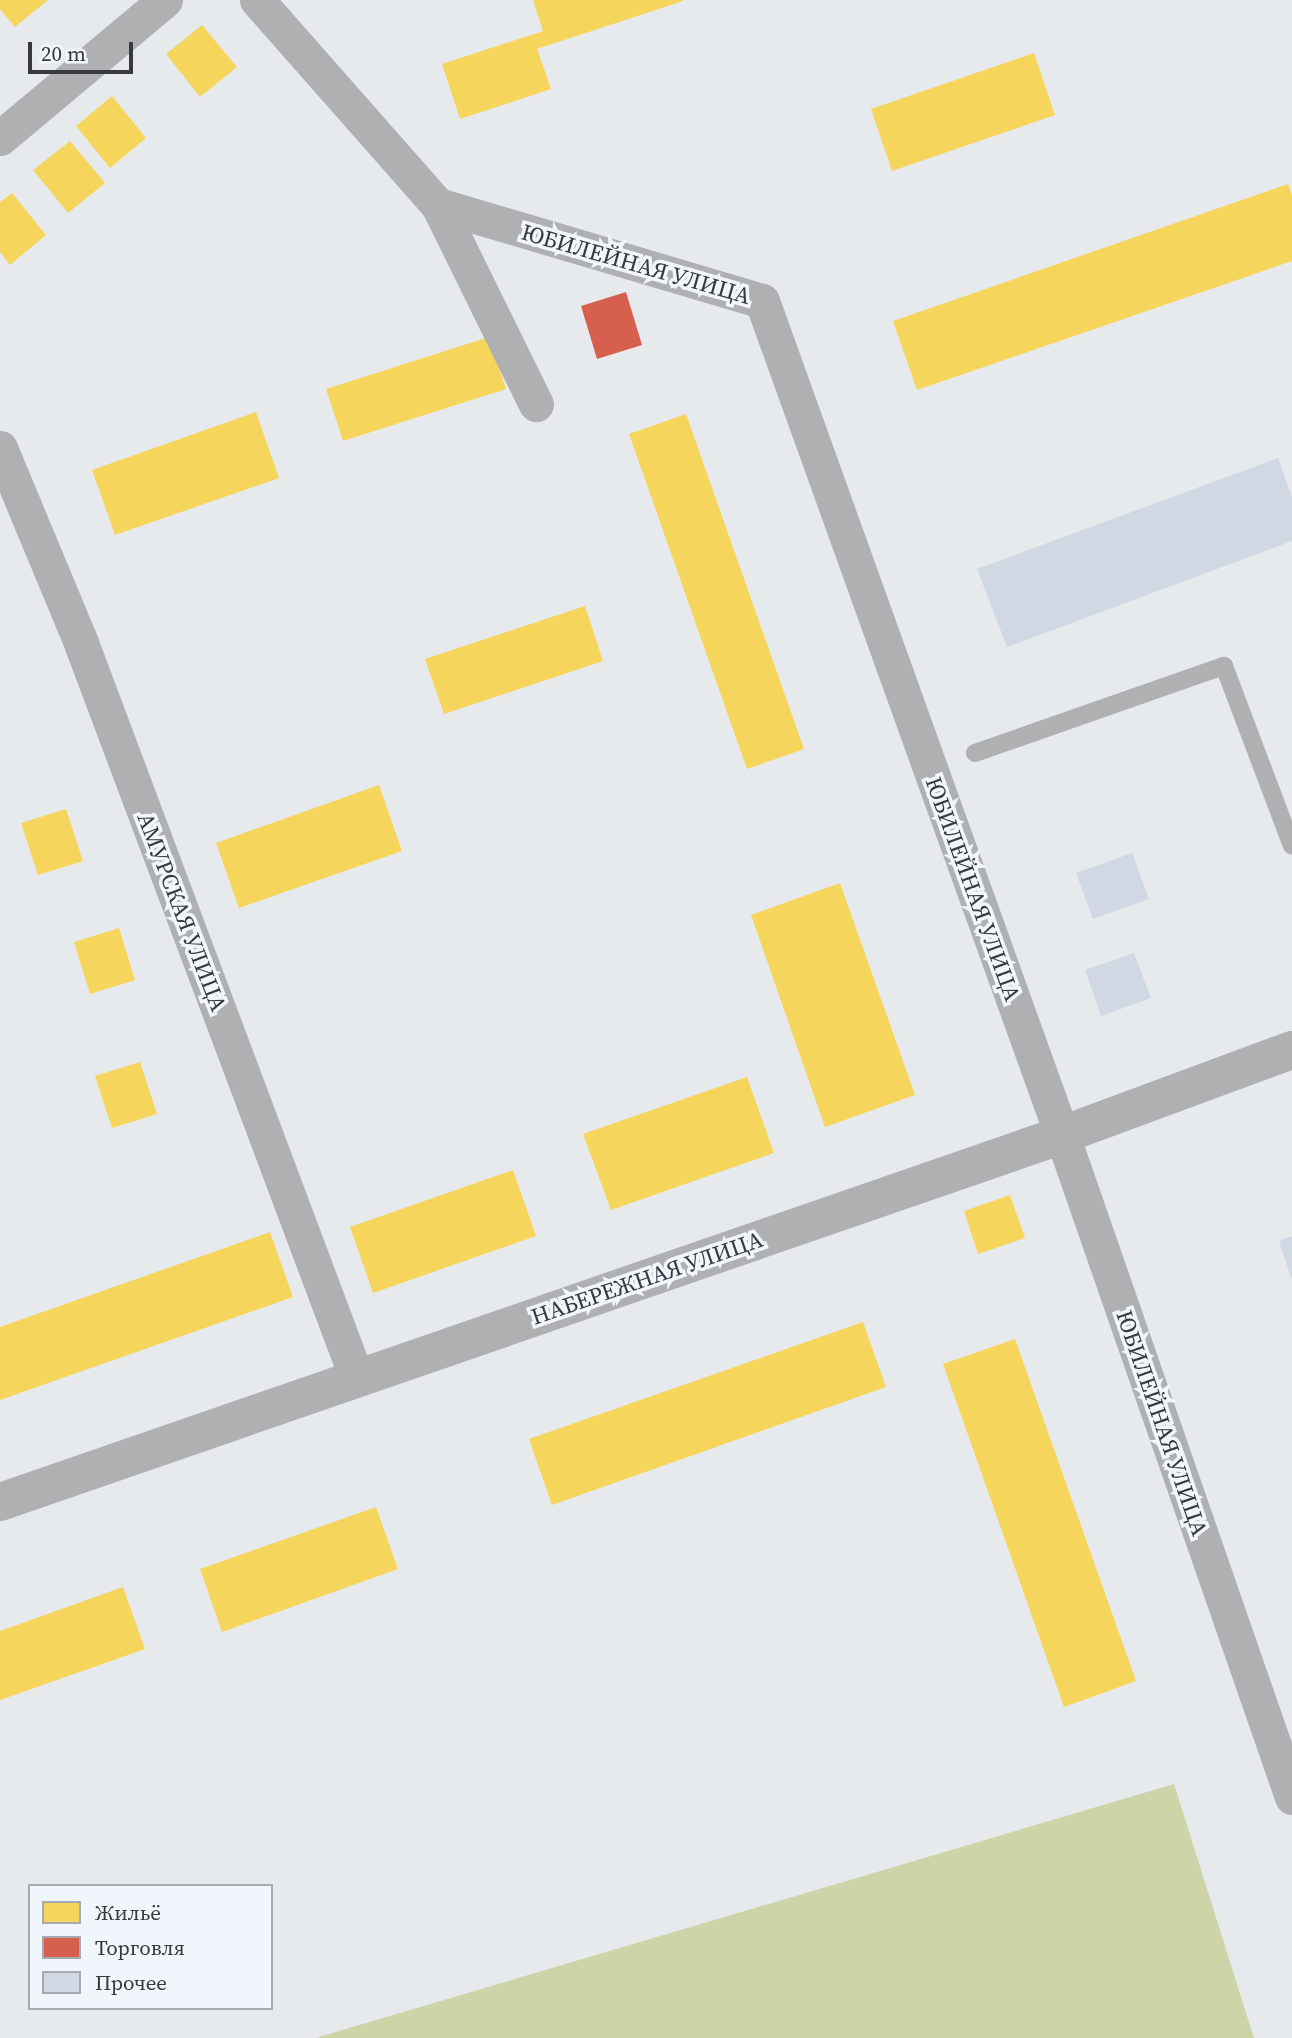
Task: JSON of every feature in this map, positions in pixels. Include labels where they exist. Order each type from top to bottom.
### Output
[{"type":"street","points":[[0,138],[164,0]]},
{"type":"street","points":[[257,0],[438,205],[536,404]]},
{"type":"street","name":"ЮБИЛЕЙНАЯ УЛИЦА","points":[[438,205],[762,301],[1062,1135],[1292,1797]]},
{"type":"street","name":"АМУРСКАЯ УЛИЦА","points":[[0,449],[86,656],[357,1378]]},
{"type":"street","name":"НАБЕРЕЖНАЯ УЛИЦА","points":[[0,1502],[1062,1135],[1292,1050]]},
{"type":"lane","points":[[975,754],[1224,666],[1292,846]]},
{"type":"green space","points":[[1174,1784],[1254,2038],[315,2038],[478,1990]]},
{"type":"building: Жильё","points":[[0,0],[48,0],[15,27],[0,9]]},
{"type":"building: Жильё","points":[[533,0],[683,1],[537,49],[551,89],[460,119],[442,64],[543,31]]},
{"type":"building: Жильё","points":[[202,25],[237,67],[200,97],[166,54]]},
{"type":"building: Жильё","points":[[1034,53],[1055,115],[892,171],[871,109]]},
{"type":"building: Жильё","points":[[112,96],[146,138],[110,168],[76,126]]},
{"type":"building: Жильё","points":[[70,141],[105,183],[68,213],[33,170]]},
{"type":"building: Жильё","points":[[1288,184],[1292,195],[1292,261],[917,390],[893,321]]},
{"type":"building: Жильё","points":[[12,193],[46,235],[10,265],[0,252],[0,202]]},
{"type":"building: Жильё","points":[[489,337],[506,389],[343,441],[326,389]]},
{"type":"building: Жильё","points":[[256,412],[279,478],[115,535],[92,470]]},
{"type":"building: Жильё","points":[[686,414],[804,749],[747,769],[629,434]]},
{"type":"building: Жильё","points":[[585,606],[603,661],[444,714],[425,659]]},
{"type":"building: Жильё","points":[[379,785],[402,851],[239,908],[216,843]]},
{"type":"building: Жильё","points":[[66,809],[83,861],[38,875],[21,823]]},
{"type":"building: Жильё","points":[[840,883],[915,1095],[825,1127],[751,915]]},
{"type":"building: Жильё","points":[[119,928],[135,980],[90,994],[74,942]]},
{"type":"building: Жильё","points":[[140,1062],[157,1114],[112,1128],[95,1076]]},
{"type":"building: Жильё","points":[[747,1077],[774,1153],[611,1210],[583,1134]]},
{"type":"building: Жильё","points":[[513,1170],[536,1236],[373,1293],[350,1227]]},
{"type":"building: Жильё","points":[[1010,1195],[1025,1238],[978,1254],[964,1211]]},
{"type":"building: Жильё","points":[[270,1232],[293,1297],[0,1400],[0,1327]]},
{"type":"building: Жильё","points":[[863,1322],[886,1387],[552,1505],[529,1439]]},
{"type":"building: Жильё","points":[[1015,1339],[1136,1681],[1064,1707],[943,1364]]},
{"type":"building: Жильё","points":[[376,1507],[398,1569],[222,1632],[200,1569]]},
{"type":"building: Жильё","points":[[123,1587],[145,1649],[0,1700],[0,1631]]},
{"type":"building: Торговля","points":[[626,292],[642,345],[597,359],[581,306]]},
{"type":"building: Прочее","points":[[1278,458],[1292,497],[1292,541],[1007,647],[977,569]]},
{"type":"building: Прочее","points":[[1132,853],[1149,899],[1093,919],[1076,873]]},
{"type":"building: Прочее","points":[[1134,953],[1151,998],[1101,1016],[1085,970]]},
{"type":"building: Прочее","points":[[1292,1236],[1292,1278],[1291,1278],[1279,1241]]}]
